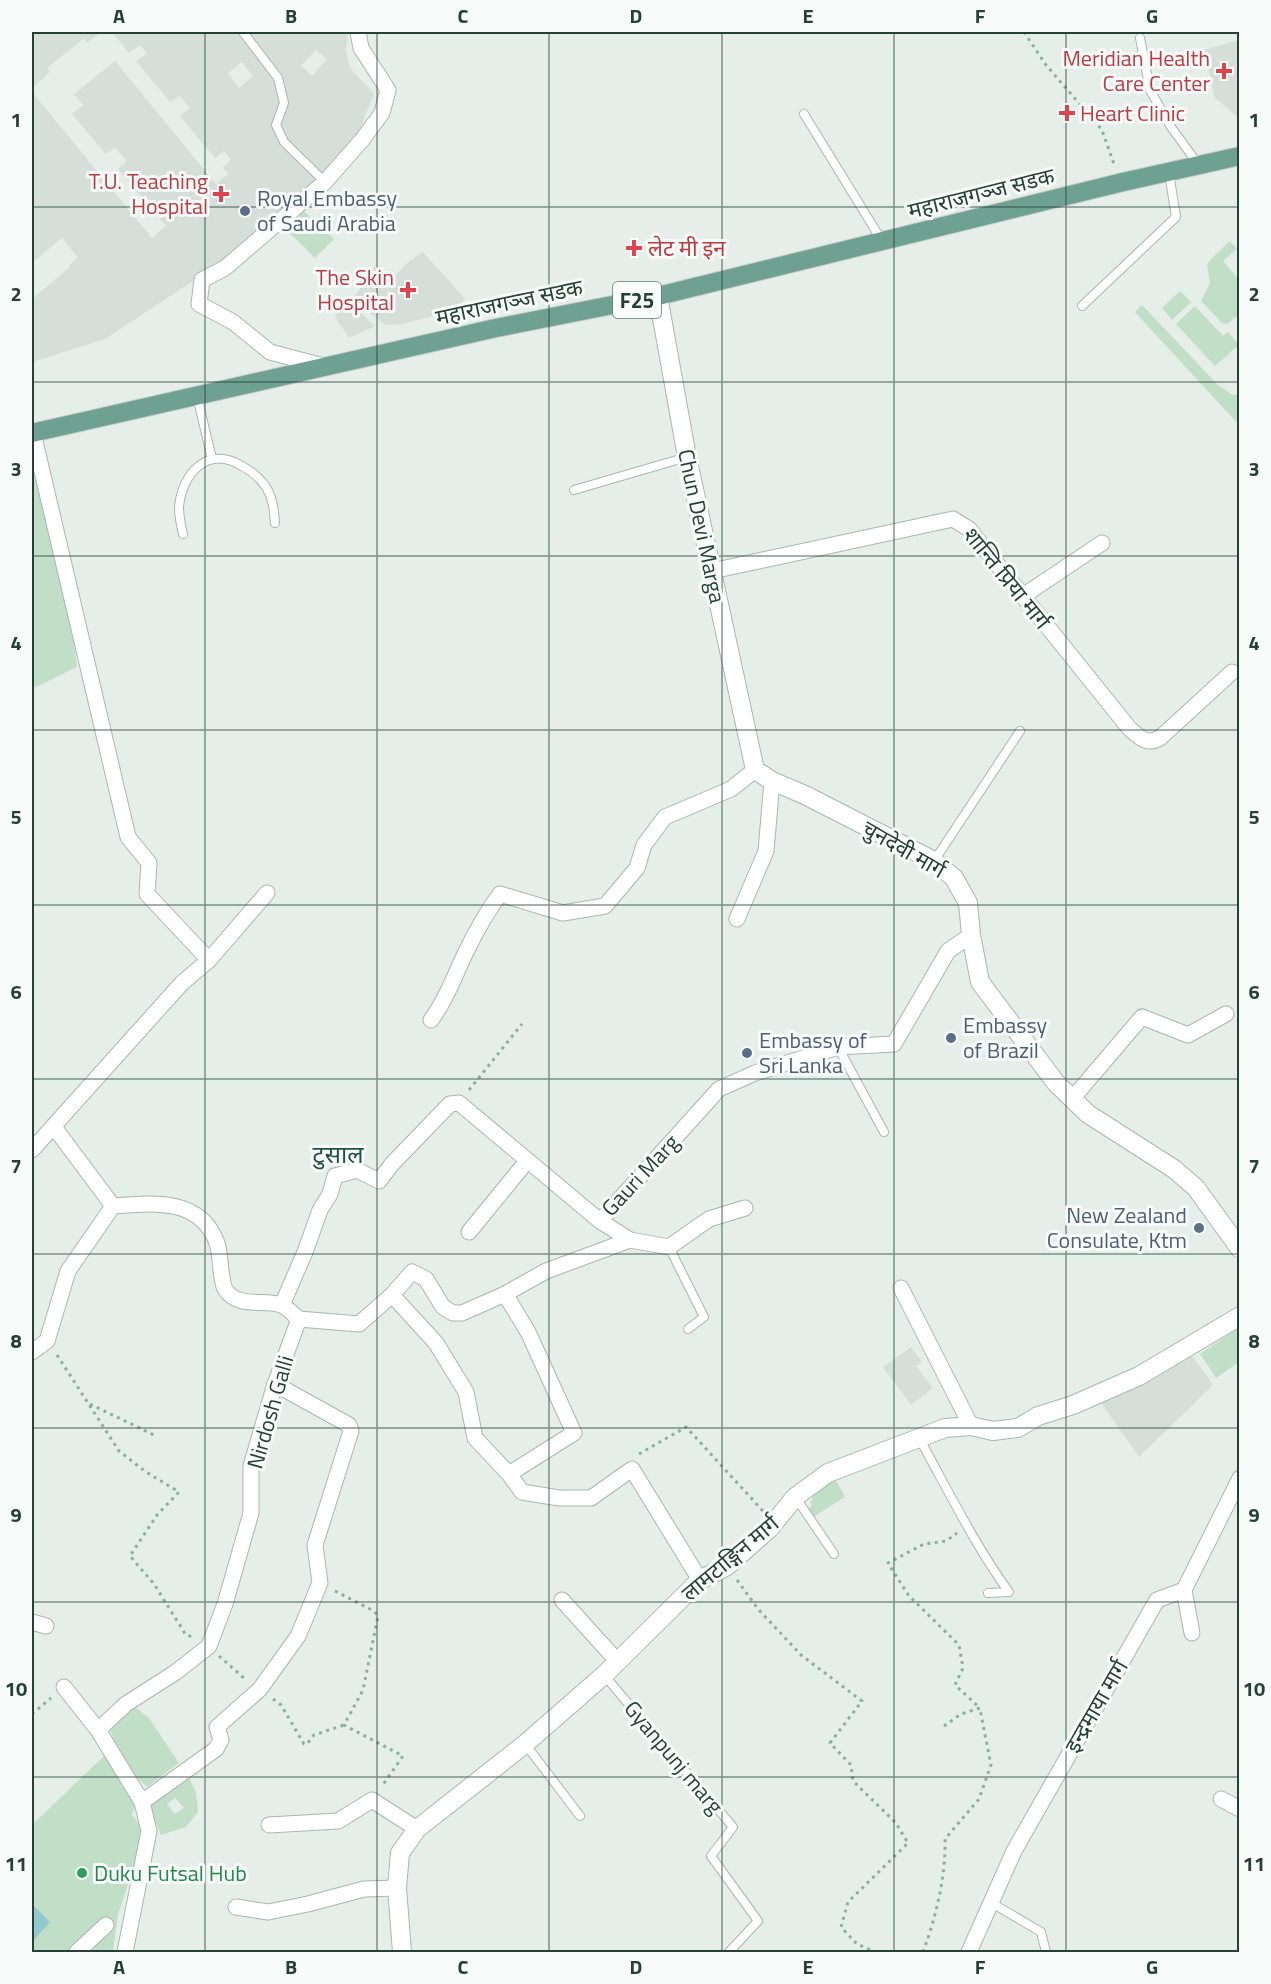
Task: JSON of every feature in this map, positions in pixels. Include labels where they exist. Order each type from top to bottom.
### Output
[{"type":"main road","name":"महाराजगञ्ज सडक","points":[[32,433],[496,328],[658,296],[1123,182],[1239,156]]},
{"type":"street","points":[[327,367],[270,352],[233,322],[199,304],[202,280],[225,268],[325,182],[382,113],[388,90],[361,48],[358,32]]},
{"type":"street","name":"Chun Devi Marga","points":[[658,296],[687,457],[753,763]]},
{"type":"street","points":[[32,433],[128,837],[149,863],[147,894],[209,960]]},
{"type":"street","name":"शान्ति प्रिया मार्ग","points":[[712,571],[953,519],[969,529],[1129,728],[1143,741],[1153,742],[1160,738],[1232,672]]},
{"type":"street","points":[[1023,597],[1102,543]]},
{"type":"street","points":[[431,1020],[446,998],[465,953],[486,913],[500,894],[563,913],[604,906],[637,867],[644,845],[665,817],[731,789],[753,763]]},
{"type":"street","name":"चुनदेवी मार्ग","points":[[753,763],[772,781],[805,795],[934,861],[954,878],[963,890],[968,903],[971,935],[980,981],[1056,1083],[1088,1114],[1174,1169],[1196,1188],[1239,1249]]},
{"type":"street","points":[[737,919],[766,851],[772,781]]},
{"type":"street","points":[[32,1150],[182,983],[209,960],[267,894]]},
{"type":"street","name":"Gauri Marg","points":[[459,1103],[600,1221],[719,1089],[755,1073],[838,1047],[894,1044],[948,951],[971,935]]},
{"type":"street","points":[[1072,1098],[1142,1017],[1188,1035],[1226,1014]]},
{"type":"street","points":[[282,1305],[320,1210],[330,1194],[335,1176],[357,1170],[379,1181],[392,1164],[450,1104],[459,1103]]},
{"type":"street","points":[[54,1127],[113,1206]]},
{"type":"street","points":[[469,1232],[527,1161]]},
{"type":"street","points":[[113,1206],[156,1203],[177,1206],[195,1215],[211,1231],[217,1244],[225,1289],[236,1298],[249,1303],[282,1305],[299,1319],[359,1323],[392,1296],[412,1272],[426,1279],[443,1306],[453,1312],[462,1313],[506,1294],[546,1271],[630,1240]]},
{"type":"street","points":[[32,1352],[47,1341],[68,1270],[113,1206]]},
{"type":"street","points":[[600,1221],[630,1240],[669,1247],[709,1218],[745,1208]]},
{"type":"street","points":[[901,1288],[971,1426]]},
{"type":"street","points":[[506,1294],[528,1332],[574,1433],[509,1474]]},
{"type":"street","points":[[392,1296],[436,1343],[466,1392],[475,1438],[509,1474],[522,1492],[559,1498],[591,1498],[632,1469],[700,1580]]},
{"type":"street","name":"लामटाङ्गिन मार्ग","points":[[402,1953],[397,1888],[400,1853],[417,1829],[525,1744],[604,1675],[700,1580],[727,1566],[781,1517],[795,1497],[828,1473],[945,1428],[971,1426],[993,1431],[1018,1428],[1038,1416],[1072,1405],[1139,1376],[1239,1316]]},
{"type":"street","name":"Nirdosh Galli","points":[[209,1646],[225,1604],[251,1513],[251,1466],[275,1384],[299,1319]]},
{"type":"street","points":[[142,1802],[216,1749],[221,1740],[217,1726],[258,1690],[298,1636],[320,1583],[315,1545],[351,1431],[349,1425],[275,1384]]},
{"type":"street","points":[[1192,1633],[1184,1590],[1239,1478]]},
{"type":"street","name":"इन्द्रमाया मार्ग","points":[[969,1953],[1014,1851],[1157,1600],[1184,1590]]},
{"type":"street","points":[[562,1600],[618,1662]]},
{"type":"street","points":[[98,1730],[126,1704],[176,1672],[209,1646]]},
{"type":"street","points":[[64,1687],[98,1730],[142,1802],[149,1831],[125,1953]]},
{"type":"street","points":[[1221,1799],[1239,1809]]},
{"type":"street","points":[[269,1825],[338,1821],[372,1800],[417,1829]]},
{"type":"street","points":[[236,1907],[268,1912],[364,1889],[397,1888]]},
{"type":"street","points":[[78,1953],[106,1925]]},
{"type":"lane","points":[[243,32],[278,78],[284,103],[276,125],[285,142],[325,182]]},
{"type":"lane","points":[[1140,38],[1150,90],[1171,127],[1199,165]]},
{"type":"lane","points":[[804,114],[882,242]]},
{"type":"lane","points":[[1082,306],[1176,217],[1169,172]]},
{"type":"lane","points":[[197,396],[212,459]]},
{"type":"lane","points":[[574,490],[687,457]]},
{"type":"lane","points":[[183,534],[179,507],[184,484],[198,465],[212,459],[223,458],[253,473],[265,486],[273,503],[275,523]]},
{"type":"lane","points":[[934,861],[1020,731]]},
{"type":"lane","points":[[838,1047],[884,1132]]},
{"type":"lane","points":[[669,1247],[704,1317],[688,1329]]},
{"type":"lane","points":[[918,1437],[945,1488],[969,1526],[985,1559],[1009,1592],[988,1593]]},
{"type":"lane","points":[[795,1497],[834,1554]]},
{"type":"lane","name":"Gyanpunj marg","points":[[604,1675],[733,1827],[711,1856],[759,1921],[729,1953]]},
{"type":"lane","points":[[525,1744],[580,1816]]},
{"type":"lane","points":[[990,1902],[1041,1932],[1046,1953]]},
{"type":"path","points":[[1024,32],[1046,65],[1102,130],[1111,158],[1123,182]]},
{"type":"path","points":[[459,1103],[522,1024]]},
{"type":"path","points":[[47,1341],[119,1451],[146,1472],[179,1492],[157,1515],[130,1556],[154,1584],[186,1635],[200,1639],[258,1690],[281,1705],[304,1743],[307,1744],[314,1735],[344,1725],[363,1690],[378,1616],[374,1611],[320,1583]]},
{"type":"path","points":[[88,1403],[156,1436]]},
{"type":"path","points":[[635,1456],[686,1427],[766,1515],[781,1517]]},
{"type":"path","points":[[923,1953],[932,1929],[946,1857],[945,1839],[979,1799],[991,1765],[980,1708],[955,1685],[963,1668],[958,1645],[909,1596],[888,1563],[924,1544],[946,1541],[969,1526]]},
{"type":"path","points":[[727,1566],[758,1609],[801,1655],[862,1701],[830,1743],[851,1765],[853,1781],[896,1823],[908,1843],[848,1902],[841,1928],[857,1944],[875,1953]]},
{"type":"path","points":[[32,1714],[64,1687]]},
{"type":"path","points":[[944,1726],[961,1714],[980,1708]]},
{"type":"path","points":[[344,1725],[403,1756],[372,1800]]},
{"type":"shaded area","points":[[32,32],[101,32],[87,43],[83,39],[47,68],[50,72],[32,88]]},
{"type":"shaded area","name":"T.U. Teaching Hospital","points":[[112,32],[348,32],[346,50],[350,68],[374,94],[358,134],[317,181],[216,266],[105,339],[32,362],[32,299],[78,258],[62,238],[32,263],[32,92],[152,238],[166,226],[160,219],[167,212],[161,205],[153,211],[118,169],[127,161],[115,148],[106,154],[72,114],[83,105],[74,94],[115,61],[216,184],[228,174],[223,167],[231,160],[224,151],[215,158],[180,116],[190,108],[180,96],[170,102],[136,61],[147,53],[140,45],[129,53]],"holes":[[[316,50],[327,59],[312,76],[301,66]],[[242,62],[253,76],[239,88],[228,73]]]},
{"type":"shaded area","name":"Meridian Health Care Center","points":[[1240,40],[1239,118],[1215,98],[1204,50]]},
{"type":"shaded area","name":"The Skin Hospital","points":[[423,252],[465,299],[455,310],[403,324],[386,325],[352,300],[375,266],[389,281]]},
{"type":"shaded area","points":[[344,298],[375,326],[349,338],[335,317]]},
{"type":"shaded area","points":[[911,1347],[922,1362],[916,1366],[933,1388],[911,1405],[883,1367]]},
{"type":"shaded area","points":[[1190,1353],[1213,1385],[1139,1457],[1098,1398]]},
{"type":"green space","points":[[304,211],[334,239],[315,258],[286,229]]},
{"type":"green space","points":[[1230,241],[1237,249],[1223,261],[1239,280],[1240,314],[1227,324],[1222,323],[1201,301],[1210,283],[1207,265]]},
{"type":"green space","points":[[1180,291],[1191,302],[1172,320],[1162,308]]},
{"type":"green space","points":[[1142,305],[1218,385],[1233,395],[1239,394],[1239,425],[1135,312]]},
{"type":"green space","points":[[1195,306],[1223,336],[1228,332],[1239,345],[1215,366],[1176,324]]},
{"type":"green space","points":[[32,443],[62,549],[77,667],[32,689]]},
{"type":"green space","points":[[1239,1327],[1239,1362],[1216,1378],[1200,1354]]},
{"type":"green space","points":[[835,1479],[845,1497],[813,1517],[807,1509],[812,1506],[810,1502],[813,1500],[810,1494]]},
{"type":"green space","points":[[135,1707],[149,1718],[179,1763],[147,1787],[124,1760],[110,1728],[116,1716]]},
{"type":"green space","name":"Duku Futsal Hub","points":[[105,1755],[138,1797],[132,1815],[146,1832],[118,1914],[113,1952],[32,1952],[32,1825]]},
{"type":"green space","points":[[189,1778],[196,1792],[198,1812],[186,1827],[161,1835],[149,1805]],"holes":[[[175,1798],[184,1808],[175,1814],[167,1804]]]},
{"type":"water","points":[[32,1904],[50,1922],[32,1942]]},
{"type":"place","name":"Meridian Health Care Center","points":[[1224,71]]},
{"type":"place","name":"Heart Clinic","points":[[1067,113]]},
{"type":"place","name":"T.U. Teaching Hospital","points":[[221,194]]},
{"type":"place","name":"Royal Embassy of Saudi Arabia","points":[[245,211]]},
{"type":"place","name":"लेट मी इन","points":[[634,248]]},
{"type":"place","name":"The Skin Hospital","points":[[408,290]]},
{"type":"place","name":"Embassy of Brazil","points":[[951,1038]]},
{"type":"place","name":"Embassy of Sri Lanka","points":[[747,1053]]},
{"type":"place","name":"New Zealand Consulate, Ktm","points":[[1199,1228]]},
{"type":"place","name":"Duku Futsal Hub","points":[[82,1873]]},
{"type":"district","name":"टुसाल","points":[[338,1154]]}]
